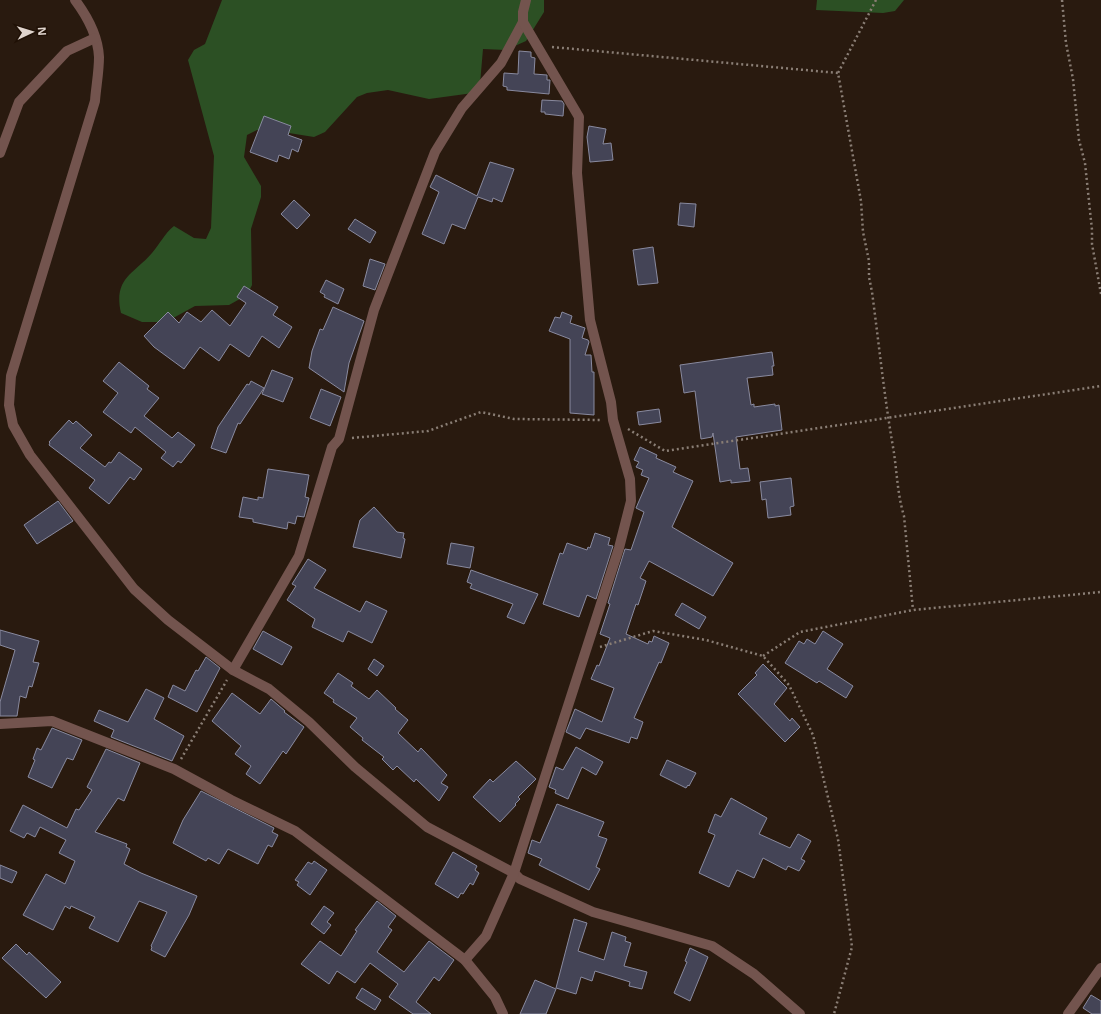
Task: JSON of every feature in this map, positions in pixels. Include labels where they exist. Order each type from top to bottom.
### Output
[{"type":"street","points":[[75,0],[88,18],[95,38],[99,57],[95,101],[11,376],[9,405],[13,425],[30,455],[134,589],[168,620],[233,670],[269,689],[308,722],[355,767],[427,827],[514,873],[520,879],[593,912],[712,946],[754,974],[800,1014]]},
{"type":"street","points":[[233,670],[299,556],[332,447],[339,439],[374,310],[435,152],[462,108],[501,63],[523,22],[523,12],[526,0]]},
{"type":"street","points":[[465,960],[486,936],[514,873],[620,548],[631,501],[630,479],[613,420],[611,402],[590,320],[577,172],[579,117],[523,22]]},
{"type":"street","points":[[0,153],[19,102],[67,51],[95,38]]},
{"type":"street","points":[[0,724],[52,720],[174,769],[231,800],[295,831],[465,960],[495,997],[503,1014]]},
{"type":"street","points":[[1068,1014],[1101,968]]},
{"type":"path","points":[[876,0],[838,73],[869,262],[869,277],[887,418],[893,447],[900,504],[904,516],[913,610]]},
{"type":"path","points":[[1062,0],[1066,43],[1073,80],[1079,140],[1085,163],[1092,230],[1092,244],[1101,294]]},
{"type":"path","points":[[536,46],[838,73]]},
{"type":"path","points":[[339,439],[428,431],[481,412],[514,420],[613,420],[665,451],[1101,386]]},
{"type":"path","points":[[763,656],[800,632],[913,610],[1101,592]]},
{"type":"path","points":[[586,652],[653,631],[706,640],[763,656],[789,685],[813,736],[838,839],[852,947],[834,1014]]},
{"type":"path","points":[[174,769],[233,670]]},
{"type":"green space","points":[[222,0],[544,0],[544,12],[526,41],[506,50],[483,49],[480,84],[473,93],[429,99],[388,90],[367,93],[357,97],[325,132],[314,137],[270,130],[257,130],[247,135],[244,157],[261,186],[261,197],[251,229],[252,285],[247,295],[229,305],[195,306],[166,322],[142,322],[121,313],[119,301],[120,292],[127,278],[152,253],[167,232],[174,226],[194,238],[206,239],[211,228],[214,156],[188,60],[194,50],[205,44]]},
{"type":"green space","points":[[817,0],[904,0],[895,11],[883,13],[816,10]]},
{"type":"building","points":[[519,51],[531,52],[531,57],[535,58],[534,74],[547,75],[547,80],[550,80],[549,94],[507,90],[507,87],[503,86],[504,73],[518,74]]},
{"type":"building","points":[[542,100],[562,101],[564,104],[563,116],[545,114],[545,112],[541,112]]},
{"type":"building","points":[[264,116],[291,126],[288,135],[302,140],[298,152],[292,149],[289,159],[279,155],[277,162],[250,152]]},
{"type":"building","points":[[589,126],[606,129],[603,144],[611,143],[613,160],[590,162],[587,137]]},
{"type":"building","points":[[490,162],[514,169],[502,202],[493,198],[492,202],[478,197],[465,229],[452,224],[444,244],[422,234],[439,192],[430,187],[436,175],[477,196]]},
{"type":"building","points":[[294,200],[310,215],[297,229],[281,214]]},
{"type":"building","points":[[680,203],[696,204],[694,227],[678,225]]},
{"type":"building","points":[[355,219],[376,232],[370,243],[348,229]]},
{"type":"building","points":[[653,247],[658,283],[638,285],[633,250]]},
{"type":"building","points":[[370,259],[385,264],[375,290],[363,286]]},
{"type":"building","points":[[326,280],[344,289],[338,304],[324,297],[325,295],[320,292]]},
{"type":"building","points":[[244,286],[278,307],[273,315],[292,327],[279,348],[262,336],[249,357],[230,344],[219,361],[200,347],[184,369],[154,347],[144,336],[168,312],[179,323],[187,312],[201,322],[212,310],[230,326],[246,303],[237,297]]},
{"type":"building","points":[[333,307],[364,321],[349,363],[344,392],[309,368],[312,351],[320,329],[323,330]]},
{"type":"building","points":[[562,312],[572,316],[570,323],[585,328],[582,338],[588,340],[589,342],[585,355],[591,355],[592,372],[594,372],[594,415],[570,413],[570,339],[549,331],[555,317],[560,318]]},
{"type":"building","points":[[772,352],[774,366],[772,366],[773,375],[747,378],[751,405],[754,404],[754,407],[775,404],[775,406],[779,405],[782,430],[736,437],[740,469],[748,468],[750,481],[731,483],[731,480],[720,482],[713,433],[712,437],[701,439],[695,391],[684,393],[680,365]]},
{"type":"building","points":[[119,362],[149,386],[147,389],[159,398],[144,416],[172,438],[178,432],[195,445],[181,463],[178,461],[173,467],[161,458],[166,452],[135,427],[131,433],[103,412],[118,393],[103,381]]},
{"type":"building","points":[[272,370],[293,378],[283,402],[262,394]]},
{"type":"building","points":[[251,381],[264,388],[240,424],[238,423],[226,453],[211,448],[218,427],[247,384],[249,385]]},
{"type":"building","points":[[321,389],[341,397],[330,426],[310,418]]},
{"type":"building","points":[[659,409],[661,422],[639,425],[637,412]]},
{"type":"building","points":[[69,420],[73,424],[76,421],[92,435],[80,448],[105,467],[109,462],[111,463],[119,452],[142,469],[134,480],[130,477],[109,504],[89,488],[95,480],[49,445],[49,442]]},
{"type":"building","points":[[640,447],[657,455],[656,458],[676,467],[673,472],[693,481],[672,527],[733,563],[713,596],[649,561],[640,578],[646,581],[638,605],[636,604],[626,634],[648,644],[649,641],[652,642],[654,636],[669,643],[661,663],[659,662],[634,718],[643,722],[637,739],[631,737],[629,743],[586,728],[580,739],[566,732],[575,709],[602,722],[614,688],[591,679],[597,665],[599,666],[610,638],[600,634],[625,549],[631,550],[644,512],[636,508],[649,478],[641,475],[643,470],[636,467],[639,462],[634,460]]},
{"type":"building","points":[[268,469],[309,475],[305,497],[309,498],[304,517],[297,516],[295,524],[288,522],[287,529],[253,522],[253,519],[239,517],[243,497],[258,500],[258,497],[263,498]]},
{"type":"building","points":[[791,478],[794,506],[790,507],[791,515],[768,518],[766,499],[762,500],[760,482]]},
{"type":"building","points":[[58,501],[73,521],[37,544],[24,525]]},
{"type":"building","points":[[374,507],[397,532],[404,533],[403,538],[405,539],[401,558],[353,547],[360,520]]},
{"type":"building","points":[[595,533],[610,538],[608,545],[613,546],[596,599],[587,595],[579,617],[543,604],[560,553],[563,554],[567,543],[587,550],[588,547],[590,548]]},
{"type":"building","points":[[451,543],[474,547],[470,568],[447,564]]},
{"type":"building","points":[[308,559],[326,570],[314,588],[360,612],[366,601],[387,611],[372,643],[348,631],[343,642],[312,627],[315,619],[287,600],[296,586],[292,584]]},
{"type":"building","points":[[471,570],[538,594],[524,624],[507,617],[513,604],[470,588],[472,584],[467,582]]},
{"type":"building","points":[[682,603],[706,617],[699,629],[675,615]]},
{"type":"building","points":[[0,630],[39,641],[33,662],[39,663],[32,687],[29,686],[26,698],[20,696],[17,716],[0,716],[0,702],[15,650],[0,645]]},
{"type":"building","points":[[263,631],[292,647],[282,665],[253,649]]},
{"type":"building","points":[[823,631],[843,644],[827,669],[853,686],[846,698],[819,681],[817,683],[785,663],[799,641],[804,644],[807,639],[815,644]]},
{"type":"building","points":[[206,657],[220,668],[197,712],[168,697],[173,685],[185,691],[196,670],[198,671]]},
{"type":"building","points":[[374,659],[384,666],[377,676],[368,669]]},
{"type":"building","points":[[763,664],[787,688],[774,704],[790,721],[792,718],[800,727],[785,742],[738,694],[757,675],[755,673]]},
{"type":"building","points":[[338,673],[353,683],[351,686],[369,699],[377,690],[408,720],[398,733],[418,752],[421,748],[447,775],[441,783],[448,787],[439,801],[416,779],[414,782],[397,766],[393,770],[382,759],[384,757],[362,740],[363,738],[350,727],[357,718],[333,702],[334,700],[324,693]]},
{"type":"building","points":[[146,689],[164,698],[154,719],[184,736],[172,761],[111,737],[114,730],[94,721],[99,710],[128,722]]},
{"type":"building","points":[[232,693],[260,714],[271,699],[285,711],[284,712],[304,727],[286,754],[283,751],[260,784],[246,774],[251,766],[235,754],[241,746],[212,721]]},
{"type":"building","points":[[52,728],[82,740],[73,760],[67,758],[52,788],[28,777],[35,760],[33,759],[37,748],[41,750]]},
{"type":"building","points":[[576,747],[603,762],[596,775],[582,767],[568,799],[555,793],[556,790],[549,787],[556,767],[563,770]]},
{"type":"building","points":[[106,749],[140,763],[124,801],[118,798],[95,832],[127,844],[126,847],[130,849],[124,864],[141,873],[197,896],[189,915],[165,957],[151,950],[151,946],[167,912],[139,901],[118,942],[89,928],[95,917],[71,906],[70,909],[65,906],[53,930],[23,915],[46,874],[65,884],[75,861],[59,853],[66,840],[40,827],[35,837],[27,833],[24,838],[10,831],[23,805],[67,828],[76,809],[79,810],[92,790],[87,787]]},
{"type":"building","points":[[667,760],[696,773],[689,786],[688,785],[686,788],[660,775]]},
{"type":"building","points":[[516,761],[536,779],[518,797],[520,799],[515,804],[516,805],[500,822],[473,797],[490,779],[493,782]]},
{"type":"building","points":[[201,791],[274,828],[272,832],[278,835],[272,847],[268,845],[258,864],[228,849],[219,864],[208,858],[206,861],[173,843],[183,820]]},
{"type":"building","points":[[731,798],[767,818],[759,834],[790,848],[798,834],[811,841],[801,859],[805,861],[799,871],[788,866],[786,870],[763,858],[754,878],[737,870],[729,887],[699,873],[715,835],[708,832],[715,814],[721,817]]},
{"type":"building","points":[[557,804],[604,822],[598,836],[607,839],[596,867],[600,869],[589,890],[539,865],[542,859],[528,853],[532,840],[540,843]]},
{"type":"building","points":[[453,852],[477,866],[475,870],[479,873],[473,885],[470,883],[463,894],[461,893],[458,898],[435,884]]},
{"type":"building","points":[[314,861],[327,870],[310,895],[297,885],[299,882],[295,880],[308,862],[312,864]]},
{"type":"building","points":[[0,865],[17,872],[12,883],[0,878]]},
{"type":"building","points":[[377,901],[396,916],[388,927],[392,930],[377,952],[404,972],[429,941],[454,960],[439,981],[434,977],[416,1002],[431,1014],[413,1014],[389,997],[398,984],[370,963],[355,983],[337,971],[329,984],[301,964],[320,941],[341,956],[357,931],[355,930]]},
{"type":"building","points":[[324,906],[334,913],[327,922],[331,925],[324,934],[311,924]]},
{"type":"building","points":[[574,919],[587,923],[578,951],[604,960],[612,932],[626,937],[625,941],[631,943],[624,966],[647,972],[642,989],[629,986],[630,982],[595,971],[592,981],[581,977],[576,994],[556,988]]},
{"type":"building","points":[[16,944],[27,955],[29,952],[61,982],[46,998],[2,958]]},
{"type":"building","points":[[690,948],[708,957],[690,1001],[674,993],[687,962],[685,961]]},
{"type":"building","points":[[535,980],[556,989],[546,1014],[520,1014]]},
{"type":"building","points":[[362,988],[381,1000],[375,1010],[356,998]]},
{"type":"building","points":[[1091,995],[1101,1001],[1101,1014],[1092,1014],[1083,1008]]}]
